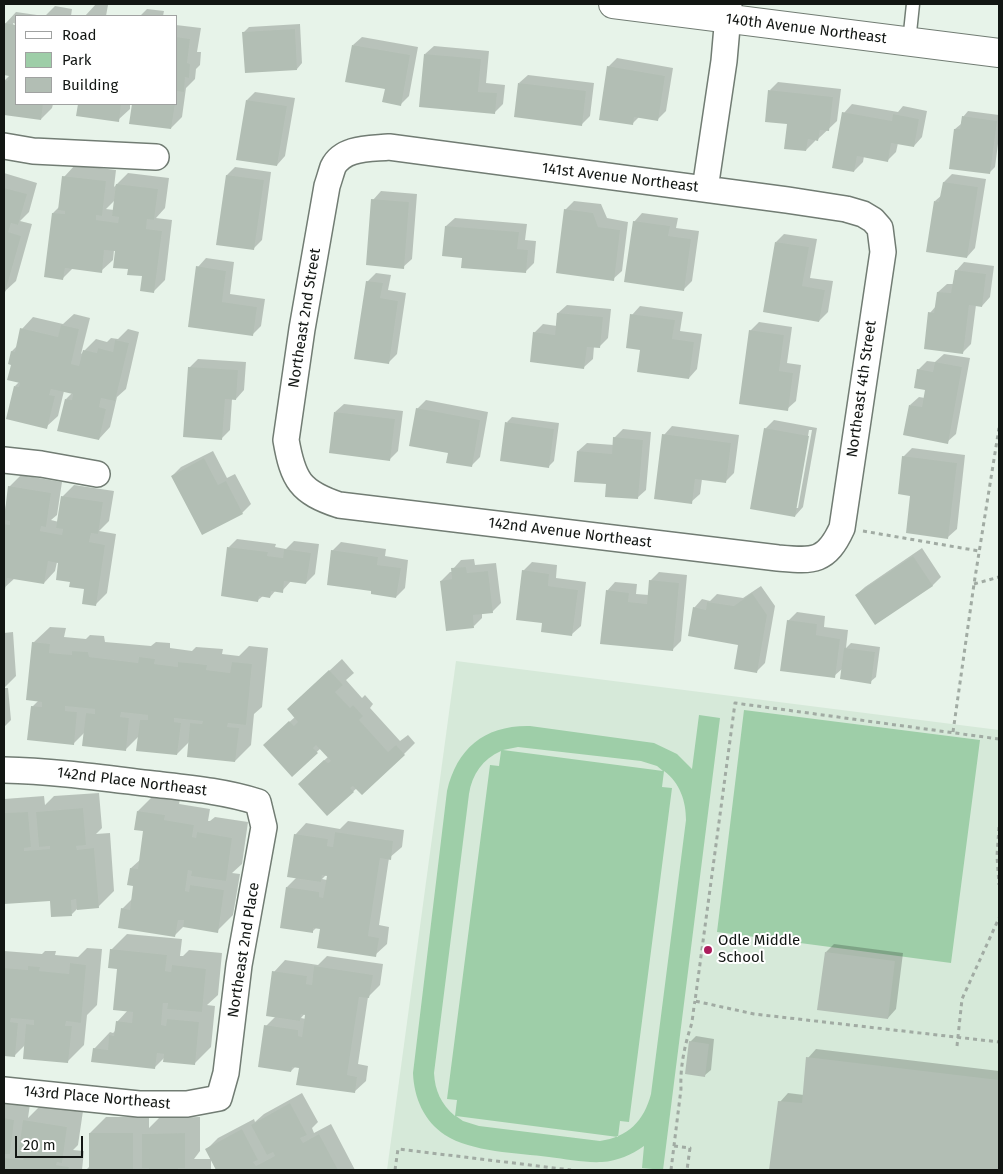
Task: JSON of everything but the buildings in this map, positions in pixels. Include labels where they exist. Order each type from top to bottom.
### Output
[{"type":"street","name":"140th Avenue Northeast","points":[[612,4],[728,12],[909,42],[999,53]]},
{"type":"street","points":[[705,189],[724,61],[728,12]]},
{"type":"street","points":[[4,146],[33,151],[156,157]]},
{"type":"street","name":"141st Avenue Northeast","points":[[344,155],[357,150],[389,147],[846,209],[863,214],[873,220],[880,228],[881,239]]},
{"type":"street","name":"Northeast 2nd Street","points":[[300,484],[289,459],[286,440],[292,391],[327,186],[334,165],[344,155]]},
{"type":"street","name":"Northeast 4th Street","points":[[840,533],[883,252],[881,239]]},
{"type":"street","points":[[4,460],[41,464],[97,474]]},
{"type":"street","name":"142nd Avenue Northeast","points":[[300,484],[310,493],[339,505],[778,558],[812,560],[822,556],[840,533]]},
{"type":"street","name":"142nd Place Northeast","points":[[4,770],[110,778],[232,794],[258,802]]},
{"type":"street","name":"Northeast 2nd Place","points":[[219,1098],[226,1073],[239,965],[264,827],[258,802]]},
{"type":"street","name":"143rd Place Northeast","points":[[4,1090],[139,1104],[188,1104],[219,1098]]},
{"type":"lane","points":[[909,42],[914,4]]},
{"type":"path","points":[[953,732],[999,428]]},
{"type":"path","points":[[840,533],[979,551]]},
{"type":"path","points":[[974,584],[999,577]]},
{"type":"path","points":[[671,1170],[686,1039],[691,1028],[734,703],[999,739]]},
{"type":"path","points":[[999,827],[997,856],[999,884]]},
{"type":"path","points":[[957,1046],[962,999],[999,918]]},
{"type":"path","points":[[694,1001],[754,1014],[999,1042]]},
{"type":"path","points":[[674,1146],[690,1148],[687,1170]]},
{"type":"path","points":[[395,1170],[398,1149],[571,1170]]},
{"type":"shaded area","name":"Odle Middle School","points":[[456,661],[999,730],[999,1170],[387,1170]]},
{"type":"green space","points":[[744,710],[980,740],[951,963],[717,932]]},
{"type":"green space","points":[[699,715],[720,718],[663,1170],[642,1168],[644,1146],[619,1159],[589,1162],[481,1148],[456,1141],[445,1135],[426,1116],[415,1091],[413,1073],[447,791],[458,763],[466,751],[475,742],[499,730],[530,726],[654,743],[677,754],[692,769]],"holes":[[[518,747],[641,761],[657,766],[663,771],[503,750]],[[501,751],[499,766],[490,765],[447,1099],[457,1100],[455,1116],[440,1097],[434,1073],[470,787],[479,768]],[[664,771],[674,781],[681,793],[685,806],[686,820],[651,1094],[639,1120],[618,1136],[620,1121],[629,1122],[672,788],[662,787]],[[456,1116],[616,1137],[600,1141],[479,1126],[463,1121]]]},
{"type":"place","name":"Odle Middle School","points":[[708,950]]}]
